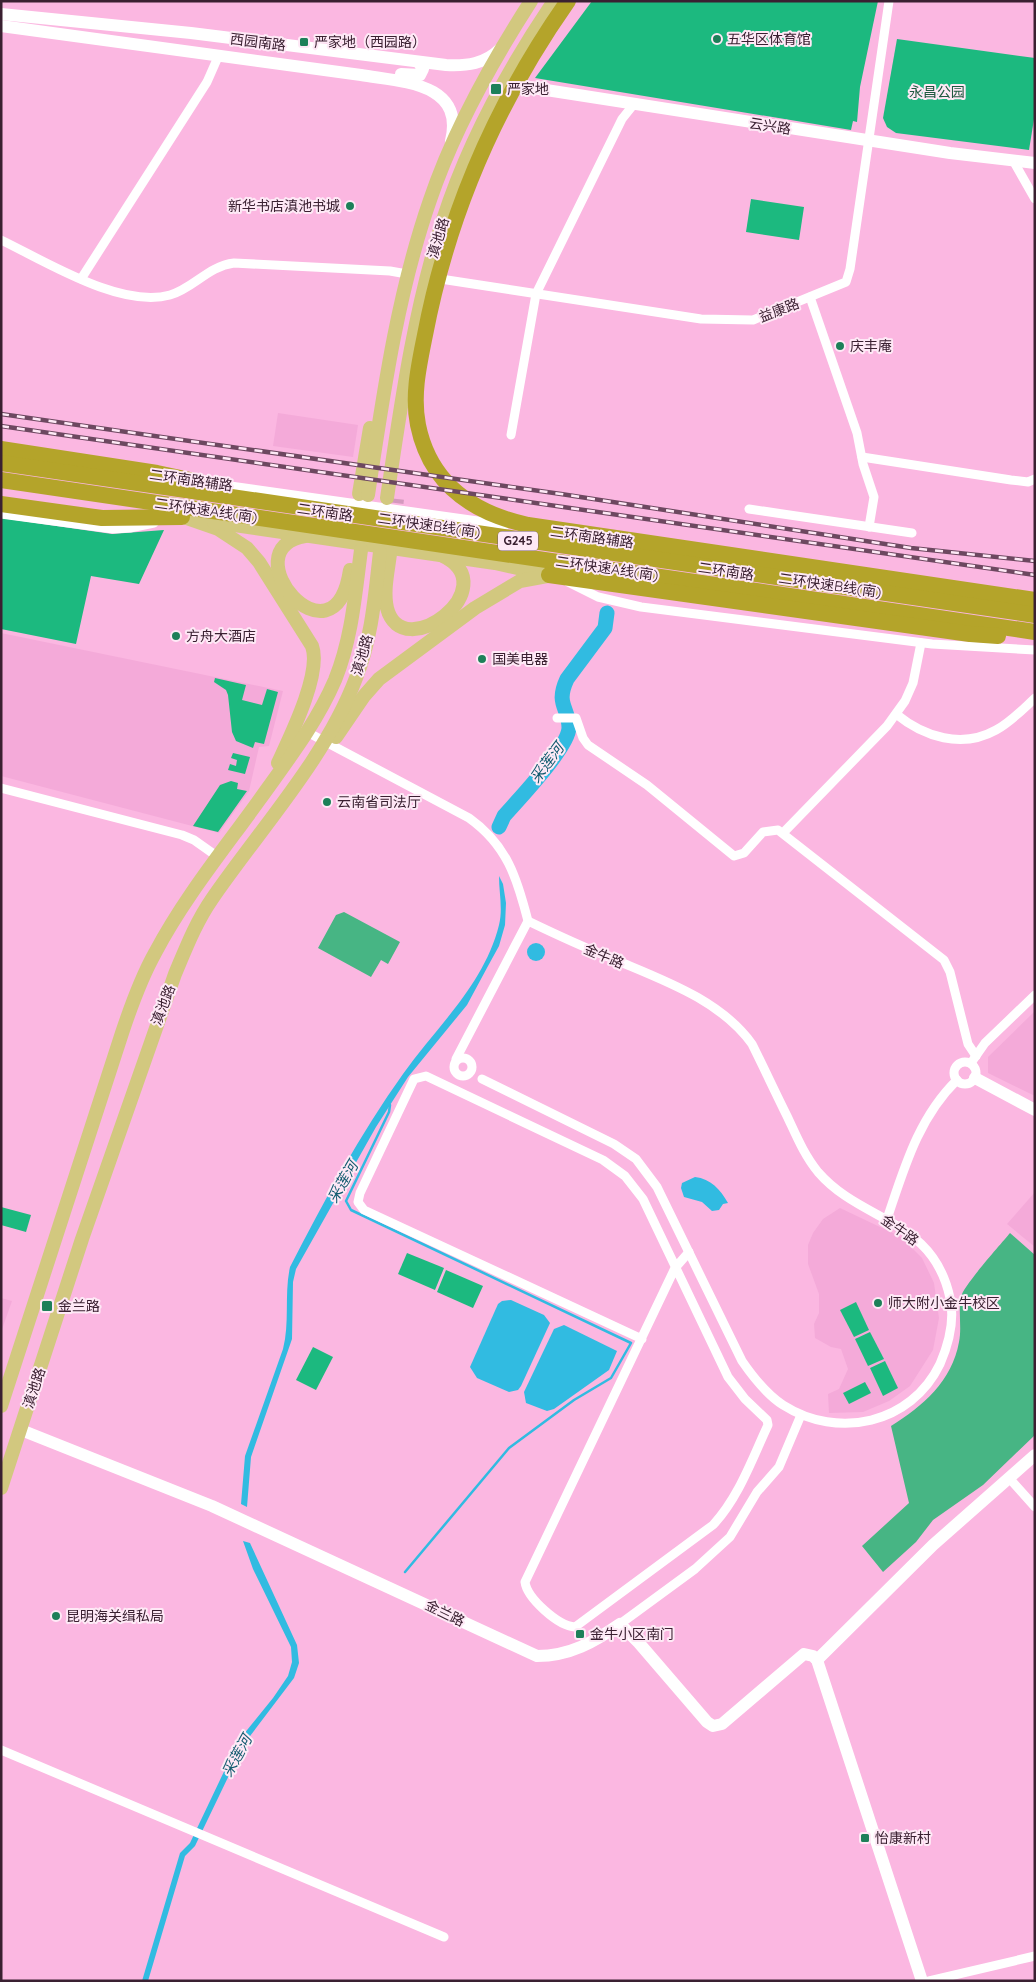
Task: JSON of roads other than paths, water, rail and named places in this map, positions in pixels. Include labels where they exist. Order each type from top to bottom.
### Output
[{"type":"highway","points":[[568,1],[525,68],[497,121],[468,183],[450,237],[431,306],[415,392],[418,426],[430,456],[446,480],[464,498],[486,513],[510,520],[570,532],[1035,600]]},
{"type":"highway","points":[[1,451],[178,477],[268,502]]},
{"type":"highway","name":"二环快速B线(南)","points":[[1,464],[1035,616]]},
{"type":"highway","name":"二环快速A线(南)","points":[[1,478],[1035,632]]},
{"type":"highway","points":[[1,493],[96,512]]},
{"type":"highway","points":[[1,504],[175,517]]},
{"type":"highway","points":[[549,575],[970,634],[1000,636],[1035,632]]},
{"type":"highway","points":[[886,578],[968,601],[1035,616]]},
{"type":"highway","points":[[921,598],[968,601],[1000,599],[1035,600]]},
{"type":"main road","name":"滇池路","points":[[364,495],[367,440],[390,358],[407,274],[425,213],[445,159],[476,96],[506,41],[531,1]]},
{"type":"main road","name":"滇池路","points":[[392,498],[409,361],[427,277],[458,179],[506,79],[554,1]]},
{"type":"main road","name":"二环南路","points":[[1,464],[1035,616]]},
{"type":"main road","name":"二环南路","points":[[1,478],[627,569],[1035,632]]},
{"type":"main road","points":[[95,491],[218,529],[236,540],[251,553],[309,640],[314,651],[312,674],[276,767],[252,810]]},
{"type":"main road","points":[[175,517],[442,555],[499,564],[549,575]]},
{"type":"main road","name":"滇池路","points":[[1,1406],[136,994],[164,936],[307,732],[334,682],[348,638],[357,550],[348,582],[340,601],[325,609],[308,608],[288,593],[280,579],[278,569],[280,555],[285,547],[296,538],[306,535]]},
{"type":"main road","name":"滇池路","points":[[1,1488],[85,1230],[175,974],[212,900],[268,821],[331,738],[352,689],[366,649],[385,553],[388,610],[395,622],[413,628],[423,627],[440,621],[450,613],[459,599],[462,589],[460,574],[451,561],[442,555]]},
{"type":"main road","points":[[318,713],[317,726],[321,732],[331,738],[371,687],[387,673],[498,592],[528,578],[627,569]]},
{"type":"street","name":"益康路","points":[[427,277],[701,318],[753,320],[846,282],[849,276],[889,1]]},
{"type":"street","name":"西园南路","points":[[1,14],[191,33],[453,66],[478,63],[491,57],[506,41]]},
{"type":"street","name":"西园南路","points":[[1,26],[361,75],[417,85],[443,98],[450,108],[453,124],[445,159]]},
{"type":"street","points":[[81,279],[207,82],[218,57]]},
{"type":"street","points":[[361,75],[386,72],[418,76],[422,74],[423,69],[419,62]]},
{"type":"street","name":"云兴路","points":[[506,79],[527,87],[634,104],[1014,162],[1035,163]]},
{"type":"street","points":[[511,435],[536,294],[622,119],[634,104]]},
{"type":"street","points":[[1014,162],[1035,199]]},
{"type":"street","points":[[1,240],[81,279],[113,292],[152,297],[168,296],[179,292],[210,270],[223,264],[234,263],[385,271],[407,274]]},
{"type":"street","points":[[810,297],[857,433],[874,497],[869,527]]},
{"type":"street","name":"二环南路辅路","points":[[1,451],[1035,600]]},
{"type":"street","points":[[862,457],[1011,480],[1028,482],[1035,479]]},
{"type":"street","points":[[749,509],[912,533]]},
{"type":"street","points":[[1,514],[113,529],[135,527],[175,517]]},
{"type":"street","points":[[549,575],[566,580],[598,597],[623,604],[921,643],[1035,650]]},
{"type":"street","points":[[782,832],[888,726],[913,683],[921,643]]},
{"type":"street","points":[[896,714],[911,726],[934,736],[948,739],[966,739],[995,731],[1035,698]]},
{"type":"street","points":[[557,718],[576,718],[583,738],[588,744],[647,785],[734,856],[744,853],[763,832],[778,830],[944,960],[950,972],[976,1071],[975,1078],[968,1083],[957,1080]]},
{"type":"street","points":[[307,732],[331,738],[470,818],[485,830],[507,858],[528,921],[453,1067],[458,1075],[482,1079]]},
{"type":"street","points":[[1,788],[182,835],[194,840],[218,857]]},
{"type":"street","name":"金牛路","points":[[482,1079],[614,1144],[636,1159],[657,1187],[742,1361],[752,1376],[782,1405],[801,1415],[828,1423],[860,1424],[874,1421],[892,1413],[919,1394],[934,1376],[950,1336],[952,1316],[950,1299],[941,1269],[922,1244],[908,1232],[846,1197],[818,1172],[800,1143],[752,1044],[728,1018],[700,1000],[666,982],[528,921]]},
{"type":"street","points":[[957,1080],[954,1071],[956,1066],[973,1060],[985,1043],[1035,995]]},
{"type":"street","points":[[446,1086],[458,1075],[469,1073],[471,1062],[467,1039]]},
{"type":"street","points":[[456,1060],[465,1057],[471,1062],[482,1079]]},
{"type":"street","points":[[642,1338],[364,1210],[358,1202],[360,1193],[414,1079],[426,1076],[603,1160],[625,1176],[643,1199],[675,1268],[728,1378],[745,1399],[765,1417],[768,1425],[726,1511],[713,1525],[575,1627],[571,1626],[552,1617],[528,1594],[525,1582],[642,1338],[675,1268],[689,1252]]},
{"type":"street","points":[[975,1078],[1035,1110]]},
{"type":"street","points":[[887,1219],[910,1151],[942,1095],[957,1080]]},
{"type":"street","points":[[801,1415],[779,1467],[757,1492],[730,1537],[695,1569],[620,1624],[640,1643],[707,1722],[714,1726],[722,1724],[804,1654],[813,1656],[817,1660],[922,1981]]},
{"type":"street","name":"金兰路","points":[[20,1430],[212,1506],[537,1656],[564,1654],[578,1650],[620,1624]]},
{"type":"street","points":[[817,1660],[933,1546],[1035,1455]]},
{"type":"street","points":[[1010,1479],[1035,1507]]},
{"type":"street","points":[[1,1750],[444,1938]]},
{"type":"street","points":[[928,1981],[1035,1956]]},
{"type":"water","name":"采莲河","points":[[499,876],[503,884],[506,903],[505,925],[499,946],[467,1005],[408,1077],[376,1127],[296,1269],[293,1282],[292,1339],[251,1457],[247,1507],[241,1504],[245,1456],[283,1349],[290,1267],[329,1193],[372,1120],[416,1056],[471,986],[482,967],[492,947],[499,925],[501,907]]},
{"type":"water","points":[[536,943],[542,946],[545,952],[542,958],[536,961],[530,958],[527,952],[530,946]]},
{"type":"water","points":[[695,1177],[710,1182],[722,1193],[728,1203],[723,1204],[719,1210],[712,1211],[702,1202],[684,1197],[681,1188],[682,1183]]},
{"type":"water","points":[[511,1300],[544,1315],[550,1323],[521,1386],[518,1390],[509,1392],[477,1378],[470,1367],[498,1304],[502,1301]]},
{"type":"water","points":[[564,1325],[617,1351],[609,1370],[554,1409],[547,1411],[526,1403],[524,1392],[554,1329]]},
{"type":"water","name":"采莲河","points":[[243,1541],[250,1543],[297,1645],[299,1663],[294,1678],[244,1744],[195,1846],[185,1856],[148,1981],[142,1981],[180,1853],[190,1843],[239,1740],[288,1676],[292,1662],[291,1647],[253,1569]]},
{"type":"waterway","name":"采莲河","points":[[499,827],[504,816],[552,760],[566,737],[569,728],[562,700],[564,688],[567,679],[605,628],[607,613]]},
{"type":"waterway","points":[[390,1105],[389,1112],[346,1201],[351,1210],[631,1343],[611,1378],[574,1400],[509,1448],[405,1572]]},
{"type":"tunnel","points":[[394,524],[397,499]]},
{"type":"railway","points":[[1,414],[561,494],[911,548],[1035,561]]},
{"type":"railway","points":[[1,426],[1035,575]]},
{"type":"place","name":"五华区体育馆","points":[[717,39]]},
{"type":"place","name":"严家地（西园路）","points":[[304,42]]},
{"type":"place","name":"严家地","points":[[496,89]]},
{"type":"place","name":"新华书店滇池书城","points":[[350,206]]},
{"type":"place","name":"庆丰庵","points":[[840,346]]},
{"type":"place","name":"方舟大酒店","points":[[176,636]]},
{"type":"place","name":"国美电器","points":[[482,659]]},
{"type":"place","name":"云南省司法厅","points":[[327,802]]},
{"type":"place","name":"师大附小金牛校区","points":[[878,1303]]},
{"type":"place","name":"金兰路","points":[[47,1306]]},
{"type":"place","name":"昆明海关缉私局","points":[[56,1616]]},
{"type":"place","name":"金牛小区南门","points":[[580,1634]]},
{"type":"place","name":"怡康新村","points":[[865,1838]]},
{"type":"park label","name":"永昌公园","points":[[937,92]]}]
